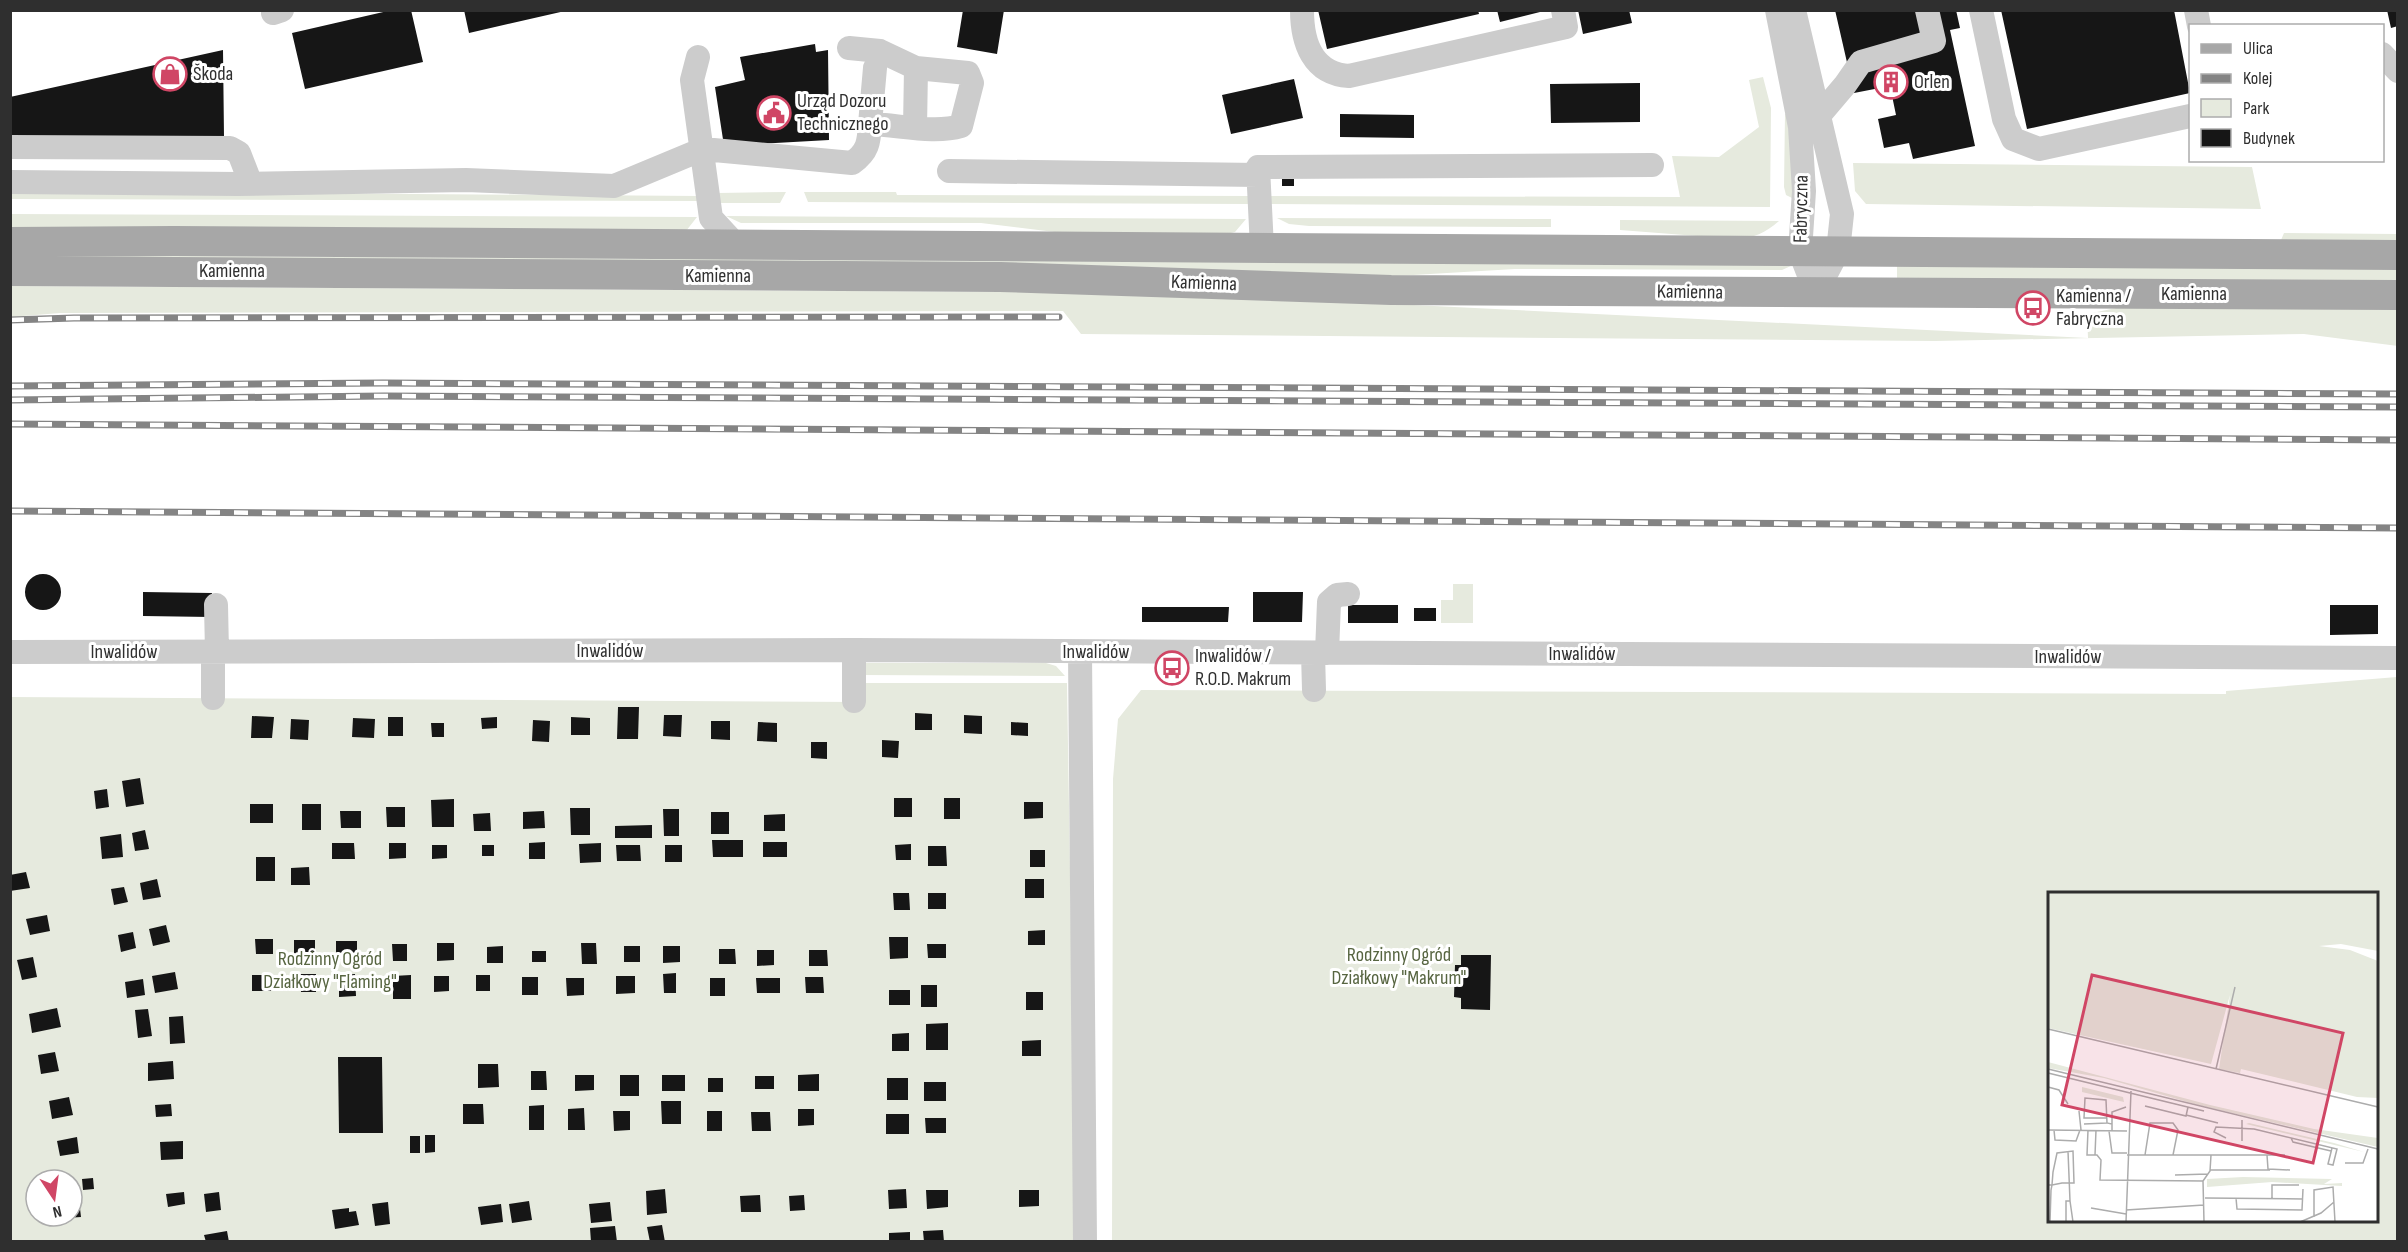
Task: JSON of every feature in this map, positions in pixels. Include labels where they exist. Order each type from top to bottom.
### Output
[{"type":"main road","name":"Kamienna","points":[[10,242],[2397,255]]},
{"type":"main road","name":"Kamienna","points":[[10,271],[988,277],[1391,290],[2397,296]]},
{"type":"street","points":[[1302,10],[1310,55],[1316,63],[1331,74],[1349,76],[1566,27],[1563,10]]},
{"type":"street","name":"Fabryczna","points":[[1777,10],[1800,128],[1804,190],[1800,252],[1816,293]]},
{"type":"street","name":"Fabryczna","points":[[1794,10],[1817,118],[1842,214],[1838,251],[1816,293]]},
{"type":"street","points":[[1817,118],[1861,62],[1934,41],[1927,10]]},
{"type":"street","points":[[1981,10],[2004,119],[2013,139],[2039,149],[2189,116]]},
{"type":"street","points":[[849,48],[880,51],[916,68],[968,73],[972,83],[962,126],[944,131],[870,124]]},
{"type":"street","points":[[2384,56],[2397,71]]},
{"type":"street","points":[[698,57],[692,80],[711,218],[736,245]]},
{"type":"street","points":[[10,182],[251,184],[466,180],[614,186],[703,149],[852,163],[863,156],[869,143],[875,68]]},
{"type":"street","points":[[915,128],[916,68]]},
{"type":"street","points":[[10,147],[230,148],[239,153],[251,184]]},
{"type":"street","points":[[1262,248],[1258,167],[1652,165]]},
{"type":"street","points":[[949,171],[1258,175]]},
{"type":"street","points":[[689,245],[711,218]]},
{"type":"street","points":[[1314,690],[1329,602],[1337,595],[1348,594]]},
{"type":"street","points":[[213,698],[216,605]]},
{"type":"street","points":[[854,650],[854,701]]},
{"type":"street","name":"Inwalidów","points":[[10,652],[854,650],[2397,658]]},
{"type":"street","points":[[1080,652],[1085,1242]]},
{"type":"green space","points":[[1763,77],[1771,108],[1770,207],[1270,204],[1269,196],[1680,197],[1672,156],[1719,157],[1759,127],[1749,80]]},
{"type":"green space","points":[[1785,114],[1787,114],[1794,179],[1792,198],[1786,195],[1784,187]]},
{"type":"green space","points":[[1853,163],[2252,167],[2261,209],[1866,204],[1855,191]]},
{"type":"green space","points":[[11,191],[699,196],[699,201],[11,199]]},
{"type":"green space","points":[[786,192],[780,203],[719,203],[718,193]]},
{"type":"green space","points":[[804,192],[896,192],[897,195],[1249,196],[1248,204],[808,202]]},
{"type":"green space","points":[[11,214],[697,217],[686,231],[11,232]]},
{"type":"green space","points":[[726,216],[1246,219],[1235,232],[1219,236],[1079,235],[981,223],[741,223]]},
{"type":"green space","points":[[1277,218],[1551,219],[1551,227],[1309,226],[1289,224]]},
{"type":"green space","points":[[1620,220],[1779,221],[1759,234],[1736,239],[1620,230]]},
{"type":"green space","points":[[2284,233],[2397,234],[2397,242],[2281,240]]},
{"type":"green space","points":[[11,255],[1793,265],[1782,270],[1515,269],[1396,276],[11,262]]},
{"type":"green space","points":[[1897,263],[2397,267],[2398,285],[1897,283]]},
{"type":"green space","points":[[11,286],[1169,293],[2088,338],[2087,314],[2131,305],[2397,307],[2398,346],[2304,334],[1935,341],[1081,334],[1063,311],[60,313],[11,317]]},
{"type":"green space","points":[[1453,584],[1473,584],[1473,623],[1441,623],[1441,600],[1453,600]]},
{"type":"green space","points":[[865,663],[1046,663],[1056,666],[1065,676],[860,675]]},
{"type":"green space","name":"Rodzinny Ogród Działkowy \"Makrum\"","points":[[2397,677],[2397,1241],[1112,1242],[1113,779],[1118,719],[1141,690],[2226,694],[2226,691]]},
{"type":"green space","name":"Rodzinny Ogród Działkowy \"Flaming\"","points":[[860,683],[1067,683],[1076,1241],[11,1242],[11,697],[859,702]]},
{"type":"building","points":[[392,10],[411,10],[423,62],[305,89],[292,33]]},
{"type":"building","points":[[464,10],[564,10],[565,11],[469,33]]},
{"type":"building","points":[[963,10],[1004,10],[997,54],[957,47]]},
{"type":"building","points":[[1318,10],[1478,10],[1479,14],[1327,49]]},
{"type":"building","points":[[1497,10],[1543,10],[1544,11],[1500,22]]},
{"type":"building","points":[[1578,10],[1629,10],[1632,23],[1583,34]]},
{"type":"building","name":"Orlen","points":[[1835,10],[1956,10],[1960,28],[1950,30],[1975,146],[1913,159],[1909,143],[1884,148],[1878,119],[1896,115],[1890,86],[1854,93]]},
{"type":"building","points":[[2001,10],[2174,10],[2189,93],[2027,129]]},
{"type":"building","points":[[2387,10],[2398,10],[2398,26],[2391,28]]},
{"type":"building","name":"Urząd Dozoru Technicznego","points":[[815,44],[816,52],[828,50],[829,140],[724,146],[715,87],[745,80],[740,57]]},
{"type":"building","name":"Škoda","points":[[223,50],[224,137],[10,137],[10,97]]},
{"type":"building","points":[[1294,79],[1303,118],[1231,134],[1222,95]]},
{"type":"building","points":[[1640,83],[1640,122],[1551,123],[1550,84]]},
{"type":"building","points":[[1340,114],[1414,115],[1414,138],[1340,137]]},
{"type":"building","points":[[1282,179],[1294,179],[1294,186],[1282,186]]},
{"type":"building","points":[[43,574],[56,579],[61,592],[56,605],[43,610],[30,605],[25,592],[30,579]]},
{"type":"building","points":[[143,592],[212,593],[211,617],[143,616]]},
{"type":"building","points":[[1253,592],[1303,592],[1302,622],[1253,622]]},
{"type":"building","points":[[1348,605],[1398,605],[1398,623],[1348,623]]},
{"type":"building","points":[[2330,605],[2378,605],[2378,634],[2330,635]]},
{"type":"building","points":[[1142,607],[1229,607],[1228,622],[1142,622]]},
{"type":"building","points":[[1414,608],[1436,608],[1436,621],[1414,621]]},
{"type":"building","points":[[618,707],[639,707],[638,739],[617,739]]},
{"type":"building","points":[[915,713],[932,714],[932,730],[915,730]]},
{"type":"building","points":[[664,715],[682,715],[681,737],[663,736]]},
{"type":"building","points":[[964,715],[982,716],[982,734],[964,733]]},
{"type":"building","points":[[252,716],[274,717],[272,738],[251,738]]},
{"type":"building","points":[[388,717],[403,717],[403,736],[388,736]]},
{"type":"building","points":[[497,717],[497,728],[482,729],[481,718]]},
{"type":"building","points":[[571,717],[590,718],[590,735],[571,735]]},
{"type":"building","points":[[353,718],[375,719],[374,738],[352,737]]},
{"type":"building","points":[[291,719],[309,720],[308,740],[290,739]]},
{"type":"building","points":[[533,720],[550,721],[549,742],[532,741]]},
{"type":"building","points":[[711,721],[730,721],[730,740],[711,739]]},
{"type":"building","points":[[758,722],[777,723],[777,742],[757,741]]},
{"type":"building","points":[[1011,722],[1028,723],[1028,736],[1011,735]]},
{"type":"building","points":[[431,723],[444,723],[444,737],[432,737]]},
{"type":"building","points":[[882,740],[899,741],[898,758],[882,757]]},
{"type":"building","points":[[811,742],[827,742],[827,759],[811,758]]},
{"type":"building","points":[[140,778],[144,804],[126,807],[122,781]]},
{"type":"building","points":[[107,789],[109,807],[96,809],[94,791]]},
{"type":"building","points":[[894,798],[912,798],[912,817],[894,817]]},
{"type":"building","points":[[944,798],[960,798],[960,819],[944,819]]},
{"type":"building","points":[[454,799],[454,827],[432,827],[431,800]]},
{"type":"building","points":[[1024,802],[1043,802],[1043,818],[1024,819]]},
{"type":"building","points":[[250,804],[273,804],[273,823],[250,823]]},
{"type":"building","points":[[302,804],[321,804],[321,830],[302,830]]},
{"type":"building","points":[[386,807],[405,807],[405,827],[387,827]]},
{"type":"building","points":[[570,808],[590,808],[590,835],[571,835]]},
{"type":"building","points":[[663,809],[679,809],[679,836],[664,836]]},
{"type":"building","points":[[340,811],[361,811],[361,828],[341,828]]},
{"type":"building","points":[[544,811],[545,828],[523,829],[523,812]]},
{"type":"building","points":[[711,812],[729,812],[729,834],[711,834]]},
{"type":"building","points":[[490,813],[491,831],[474,831],[473,814]]},
{"type":"building","points":[[785,814],[785,831],[764,831],[764,815]]},
{"type":"building","points":[[652,825],[652,838],[615,838],[615,826]]},
{"type":"building","points":[[145,830],[149,849],[135,851],[132,833]]},
{"type":"building","points":[[121,834],[123,857],[102,859],[100,837]]},
{"type":"building","points":[[712,840],[743,840],[743,857],[713,857]]},
{"type":"building","points":[[545,842],[545,859],[529,859],[529,843]]},
{"type":"building","points":[[763,842],[787,842],[787,857],[763,857]]},
{"type":"building","points":[[332,843],[354,843],[355,859],[332,859]]},
{"type":"building","points":[[389,843],[406,843],[406,858],[389,859]]},
{"type":"building","points":[[601,843],[601,862],[580,863],[579,844]]},
{"type":"building","points":[[911,844],[911,860],[896,860],[895,845]]},
{"type":"building","points":[[432,845],[447,845],[447,858],[432,859]]},
{"type":"building","points":[[482,845],[494,845],[494,856],[482,856]]},
{"type":"building","points":[[616,845],[640,845],[641,861],[617,861]]},
{"type":"building","points":[[665,845],[682,845],[682,862],[665,862]]},
{"type":"building","points":[[928,846],[946,846],[947,866],[928,866]]},
{"type":"building","points":[[1030,850],[1045,850],[1045,867],[1030,867]]},
{"type":"building","points":[[256,857],[275,857],[275,881],[256,881]]},
{"type":"building","points":[[309,867],[310,885],[291,885],[291,868]]},
{"type":"building","points":[[26,872],[30,888],[10,891],[10,875]]},
{"type":"building","points":[[157,879],[161,897],[143,900],[140,883]]},
{"type":"building","points":[[1025,879],[1044,879],[1044,898],[1025,898]]},
{"type":"building","points":[[124,887],[128,902],[114,905],[111,889]]},
{"type":"building","points":[[893,893],[909,893],[910,910],[894,910]]},
{"type":"building","points":[[928,893],[946,893],[946,909],[928,909]]},
{"type":"building","points":[[47,915],[50,931],[30,935],[26,919]]},
{"type":"building","points":[[166,925],[170,942],[153,946],[149,929]]},
{"type":"building","points":[[1045,930],[1045,945],[1028,945],[1028,931]]},
{"type":"building","points":[[133,932],[136,948],[121,952],[118,935]]},
{"type":"building","points":[[889,937],[908,937],[908,958],[890,959]]},
{"type":"building","points":[[255,939],[273,939],[273,954],[256,954]]},
{"type":"building","points":[[294,940],[315,940],[315,958],[294,958]]},
{"type":"building","points":[[336,941],[357,941],[357,959],[336,960]]},
{"type":"building","points":[[437,943],[454,943],[454,960],[437,961]]},
{"type":"building","points":[[581,943],[596,943],[597,964],[582,964]]},
{"type":"building","points":[[392,944],[407,944],[407,961],[393,961]]},
{"type":"building","points":[[927,944],[946,944],[946,958],[928,958]]},
{"type":"building","points":[[503,946],[503,963],[487,963],[487,947]]},
{"type":"building","points":[[624,946],[640,946],[640,962],[624,962]]},
{"type":"building","points":[[663,946],[680,946],[680,962],[663,963]]},
{"type":"building","points":[[719,949],[735,949],[736,964],[719,964]]},
{"type":"building","points":[[757,950],[774,950],[774,965],[757,966]]},
{"type":"building","points":[[809,950],[827,950],[828,966],[809,966]]},
{"type":"building","points":[[532,951],[546,951],[546,962],[532,962]]},
{"type":"building","points":[[1461,955],[1491,955],[1490,1010],[1461,1009],[1461,998],[1454,997],[1455,965],[1461,965]]},
{"type":"building","points":[[33,957],[37,977],[22,980],[17,960]]},
{"type":"building","points":[[175,972],[178,989],[155,993],[152,976]]},
{"type":"building","points":[[676,973],[676,993],[664,993],[663,974]]},
{"type":"building","points":[[300,974],[316,974],[316,992],[301,992]]},
{"type":"building","points":[[355,974],[356,996],[339,997],[339,975]]},
{"type":"building","points":[[252,975],[270,975],[271,991],[252,991]]},
{"type":"building","points":[[411,975],[411,999],[393,999],[393,976]]},
{"type":"building","points":[[476,975],[490,975],[490,991],[476,991]]},
{"type":"building","points":[[434,976],[449,976],[449,991],[434,992]]},
{"type":"building","points":[[616,976],[635,976],[635,993],[616,994]]},
{"type":"building","points":[[522,977],[538,977],[538,995],[522,995]]},
{"type":"building","points":[[805,977],[823,977],[824,993],[806,993]]},
{"type":"building","points":[[566,978],[584,978],[584,995],[567,996]]},
{"type":"building","points":[[710,978],[725,978],[725,996],[710,996]]},
{"type":"building","points":[[756,978],[780,978],[780,993],[757,993]]},
{"type":"building","points":[[143,979],[145,995],[127,998],[125,982]]},
{"type":"building","points":[[921,985],[937,985],[937,1007],[921,1007]]},
{"type":"building","points":[[889,990],[910,990],[910,1005],[889,1005]]},
{"type":"building","points":[[1026,992],[1043,992],[1043,1010],[1026,1010]]},
{"type":"building","points":[[57,1008],[61,1027],[32,1033],[29,1014]]},
{"type":"building","points":[[148,1009],[152,1036],[138,1038],[135,1010]]},
{"type":"building","points":[[183,1016],[185,1043],[170,1044],[169,1017]]},
{"type":"building","points":[[948,1023],[948,1050],[926,1050],[926,1024]]},
{"type":"building","points":[[909,1033],[909,1051],[892,1051],[892,1034]]},
{"type":"building","points":[[1041,1040],[1041,1056],[1022,1056],[1022,1041]]},
{"type":"building","points":[[55,1052],[59,1071],[41,1074],[38,1055]]},
{"type":"building","points":[[338,1057],[382,1057],[383,1133],[339,1133]]},
{"type":"building","points":[[173,1061],[174,1079],[148,1081],[148,1063]]},
{"type":"building","points":[[478,1064],[498,1064],[499,1087],[478,1088]]},
{"type":"building","points":[[531,1071],[546,1071],[547,1090],[531,1090]]},
{"type":"building","points":[[819,1074],[819,1091],[798,1091],[798,1075]]},
{"type":"building","points":[[575,1075],[594,1075],[594,1090],[575,1091]]},
{"type":"building","points":[[620,1075],[639,1075],[639,1096],[620,1096]]},
{"type":"building","points":[[662,1075],[685,1075],[685,1091],[662,1091]]},
{"type":"building","points":[[755,1076],[774,1076],[774,1089],[755,1089]]},
{"type":"building","points":[[708,1078],[723,1078],[723,1092],[708,1092]]},
{"type":"building","points":[[887,1078],[908,1078],[908,1100],[887,1100]]},
{"type":"building","points":[[924,1082],[946,1082],[946,1101],[924,1101]]},
{"type":"building","points":[[69,1097],[73,1115],[52,1119],[49,1101]]},
{"type":"building","points":[[661,1101],[681,1101],[681,1124],[662,1124]]},
{"type":"building","points":[[171,1104],[172,1116],[156,1117],[155,1105]]},
{"type":"building","points":[[463,1104],[483,1104],[484,1124],[463,1124]]},
{"type":"building","points":[[544,1105],[544,1130],[529,1130],[529,1106]]},
{"type":"building","points":[[584,1108],[585,1130],[568,1130],[568,1109]]},
{"type":"building","points":[[798,1109],[814,1109],[814,1125],[798,1126]]},
{"type":"building","points":[[613,1111],[630,1111],[630,1130],[614,1131]]},
{"type":"building","points":[[707,1111],[722,1111],[722,1131],[707,1131]]},
{"type":"building","points":[[751,1112],[770,1112],[771,1131],[752,1131]]},
{"type":"building","points":[[886,1114],[909,1114],[909,1134],[886,1134]]},
{"type":"building","points":[[925,1118],[946,1118],[946,1133],[926,1133]]},
{"type":"building","points":[[425,1135],[435,1135],[435,1152],[425,1153]]},
{"type":"building","points":[[410,1136],[420,1136],[420,1153],[410,1153]]},
{"type":"building","points":[[77,1137],[79,1153],[60,1156],[57,1141]]},
{"type":"building","points":[[183,1141],[183,1159],[161,1160],[160,1142]]},
{"type":"building","points":[[93,1178],[94,1189],[84,1190],[84,1179]]},
{"type":"building","points":[[665,1189],[667,1213],[647,1215],[646,1191]]},
{"type":"building","points":[[906,1189],[907,1208],[889,1209],[888,1190]]},
{"type":"building","points":[[926,1190],[948,1190],[948,1207],[927,1209]]},
{"type":"building","points":[[1019,1190],[1039,1190],[1039,1206],[1019,1207]]},
{"type":"building","points":[[184,1192],[185,1204],[168,1207],[166,1194]]},
{"type":"building","points":[[219,1192],[221,1210],[206,1212],[204,1194]]},
{"type":"building","points":[[760,1195],[761,1212],[741,1212],[740,1196]]},
{"type":"building","points":[[804,1195],[805,1210],[790,1211],[789,1196]]},
{"type":"building","points":[[529,1201],[532,1220],[512,1223],[509,1204]]},
{"type":"building","points":[[388,1202],[390,1224],[375,1226],[372,1204]]},
{"type":"building","points":[[610,1202],[612,1221],[591,1223],[589,1204]]},
{"type":"building","points":[[501,1204],[503,1222],[481,1225],[478,1207]]},
{"type":"building","points":[[349,1208],[349,1212],[356,1211],[359,1225],[335,1229],[332,1210]]},
{"type":"building","points":[[662,1225],[665,1242],[650,1242],[647,1227]]},
{"type":"building","points":[[615,1226],[617,1242],[591,1242],[590,1228]]},
{"type":"building","points":[[943,1230],[944,1242],[924,1242],[923,1231]]},
{"type":"building","points":[[227,1231],[229,1242],[206,1242],[204,1235]]},
{"type":"building","points":[[910,1232],[910,1242],[889,1242],[889,1233]]},
{"type":"railway","points":[[10,320],[74,318],[1059,317]]},
{"type":"railway","points":[[10,386],[383,383],[2398,394]]},
{"type":"railway","points":[[10,400],[384,396],[2398,407]]},
{"type":"railway","points":[[10,424],[2398,440]]},
{"type":"railway","points":[[10,511],[2398,528]]},
{"type":"place","name":"Škoda","points":[[170,74]]},
{"type":"place","name":"Orlen","points":[[1891,82]]},
{"type":"place","name":"Urząd Dozoru Technicznego","points":[[774,113]]},
{"type":"place","name":"Kamienna / Fabryczna","points":[[2033,308]]},
{"type":"place","name":"Inwalidów / R.O.D. Makrum","points":[[1172,668]]}]
